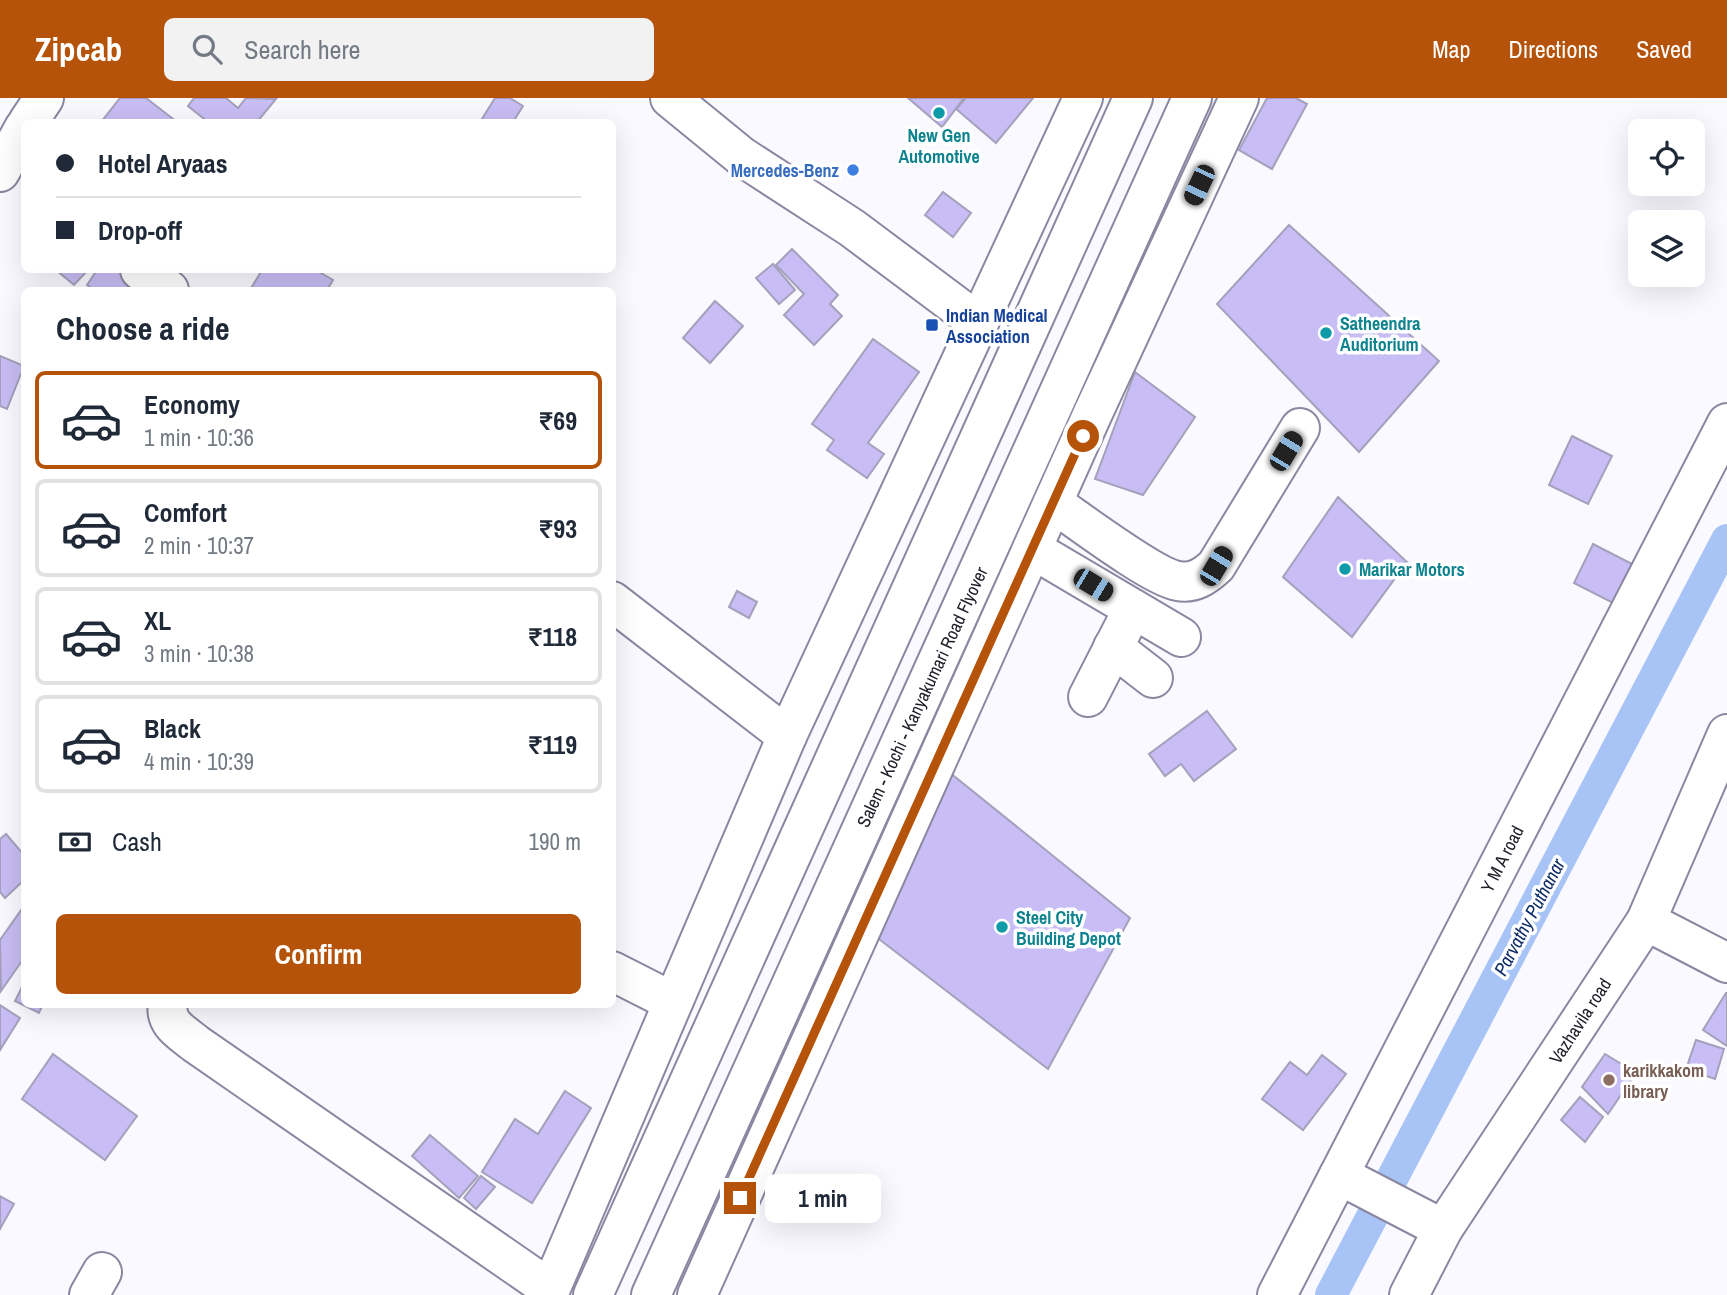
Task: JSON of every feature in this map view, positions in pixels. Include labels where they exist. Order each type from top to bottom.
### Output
[{"type":"main road","points":[[670,98],[741,156],[852,228],[979,323]]},
{"type":"main road","points":[[168,1008],[166,1014],[170,1023],[196,1044],[549,1292],[787,736],[1083,98]]},
{"type":"main road","points":[[593,1295],[1133,98]]},
{"type":"main road","name":"Salem - Kochi - Kanyakumari Road Flyover","points":[[651,1295],[771,1024],[1065,386],[1192,98]]},
{"type":"main road","points":[[697,1295],[1032,549],[1239,98]]},
{"type":"main road","points":[[10,172],[21,138]]},
{"type":"main road","points":[[144,273],[165,287]]},
{"type":"main road","name":"Y M A road","points":[[1277,1295],[1348,1179],[1727,423]]},
{"type":"main road","points":[[1053,503],[1166,577],[1178,582],[1191,582],[1216,566],[1300,428]]},
{"type":"main road","points":[[1032,549],[1181,637]]},
{"type":"main road","points":[[616,604],[787,736]]},
{"type":"main road","points":[[1088,697],[1133,609]]},
{"type":"main road","points":[[1113,648],[1153,678]]},
{"type":"main road","name":"Vazhavila road","points":[[1409,1295],[1434,1225],[1646,921],[1727,734]]},
{"type":"main road","points":[[1646,921],[1727,963]]},
{"type":"main road","points":[[616,973],[673,1002]]},
{"type":"main road","points":[[1348,1179],[1434,1225]]},
{"type":"building","points":[[120,98],[146,98],[173,119],[104,119]]},
{"type":"building","points":[[194,98],[226,98],[238,108],[246,98],[276,99],[259,119],[204,119],[188,106]]},
{"type":"building","points":[[495,98],[510,98],[523,106],[515,119],[482,119]]},
{"type":"building","name":"New Gen Automotive","points":[[908,98],[964,98],[942,127]]},
{"type":"building","points":[[966,98],[1033,98],[996,143],[956,109]]},
{"type":"building","points":[[1267,98],[1296,98],[1307,104],[1272,169],[1239,150]]},
{"type":"building","points":[[943,192],[971,213],[953,237],[925,215]]},
{"type":"building","name":"Satheendra Auditorium","points":[[1289,225],[1439,361],[1359,452],[1217,304]]},
{"type":"building","points":[[792,249],[838,295],[830,304],[842,316],[814,345],[784,315],[804,294],[776,265]]},
{"type":"building","points":[[773,264],[795,290],[779,304],[756,278]]},
{"type":"building","points":[[60,273],[85,273],[74,285]]},
{"type":"building","points":[[95,273],[139,273],[160,287],[90,287],[87,285]]},
{"type":"building","points":[[260,273],[321,273],[333,280],[329,287],[252,287]]},
{"type":"building","points":[[715,301],[743,326],[710,363],[683,338]]},
{"type":"building","points":[[873,339],[919,372],[868,443],[884,454],[867,478],[827,450],[834,440],[812,424]]},
{"type":"building","points":[[0,356],[21,365],[21,374],[7,409],[0,406]]},
{"type":"building","points":[[1135,372],[1195,417],[1143,495],[1095,479]]},
{"type":"building","points":[[1572,436],[1612,456],[1588,504],[1549,485]]},
{"type":"building","name":"Marikar Motors","points":[[1338,497],[1407,562],[1352,637],[1283,577]]},
{"type":"building","points":[[1593,544],[1632,564],[1613,603],[1574,583]]},
{"type":"building","points":[[737,591],[757,602],[749,618],[729,607]]},
{"type":"building","points":[[1207,711],[1236,749],[1194,781],[1181,764],[1165,776],[1149,754]]},
{"type":"building","name":"Steel City Building Depot","points":[[949,772],[1130,918],[1048,1069],[875,936]]},
{"type":"building","points":[[6,834],[21,852],[21,883],[5,898],[0,892],[0,839]]},
{"type":"building","points":[[21,910],[21,962],[1,991],[0,940]]},
{"type":"building","points":[[21,989],[21,1004],[15,1001]]},
{"type":"building","points":[[1727,993],[1727,1046],[1703,1030]]},
{"type":"building","points":[[0,1005],[20,1018],[0,1050]]},
{"type":"building","points":[[1696,1040],[1724,1049],[1715,1079],[1686,1069]]},
{"type":"building","points":[[53,1054],[137,1116],[105,1160],[22,1099]]},
{"type":"building","name":"karikkakom library","points":[[1605,1054],[1636,1073],[1608,1114],[1582,1087]]},
{"type":"building","points":[[1322,1055],[1346,1074],[1303,1130],[1262,1099],[1290,1062],[1307,1075]]},
{"type":"building","points":[[565,1091],[591,1108],[532,1203],[482,1172],[515,1119],[538,1134]]},
{"type":"building","points":[[1580,1097],[1603,1117],[1585,1142],[1561,1120]]},
{"type":"building","points":[[430,1135],[478,1176],[459,1198],[412,1156]]},
{"type":"building","points":[[481,1176],[495,1187],[476,1209],[464,1198]]},
{"type":"building","points":[[0,1196],[14,1204],[0,1229]]},
{"type":"waterway","name":"Parvathy Puthanar","points":[[1331,1295],[1727,540]]},
{"type":"place","name":"New Gen Automotive","points":[[939,113]]},
{"type":"place","name":"Mercedes-Benz","points":[[853,170]]},
{"type":"place","name":"Indian Medical Association","points":[[932,325]]},
{"type":"place","name":"Satheendra Auditorium","points":[[1326,333]]},
{"type":"place","name":"Marikar Motors","points":[[1345,569]]},
{"type":"place","name":"Steel City Building Depot","points":[[1002,927]]},
{"type":"place","name":"karikkakom library","points":[[1609,1080]]},
{"type":"route","points":[[740,1198],[1083,436]]}]
